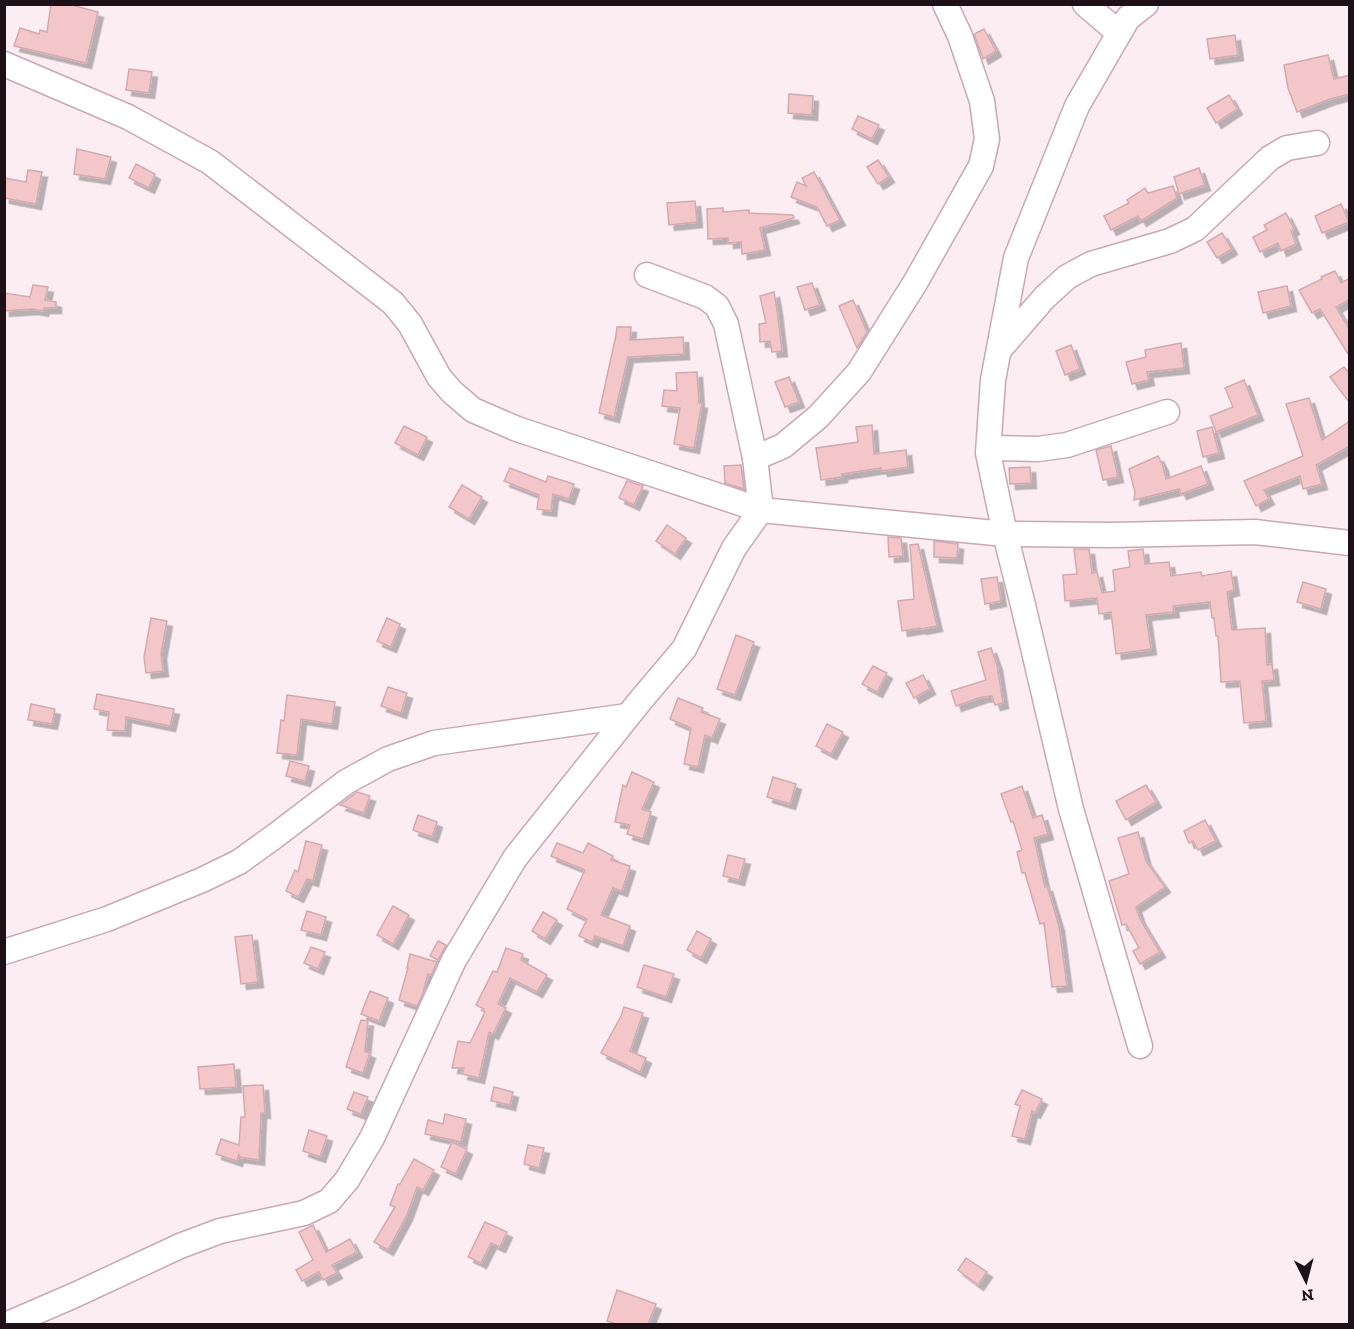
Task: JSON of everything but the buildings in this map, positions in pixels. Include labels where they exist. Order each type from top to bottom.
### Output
[{"type":"street","points":[[755,458],[783,446],[819,417],[859,372],[915,283],[981,166],[987,139],[982,101],[960,36],[945,4]]},
{"type":"street","points":[[1084,4],[1119,33]]},
{"type":"street","points":[[1140,1047],[1071,809],[1005,534],[988,453],[993,380],[1016,258],[1077,106],[1128,18],[1146,4]]},
{"type":"street","points":[[4,64],[128,117],[210,162],[393,303],[410,324],[438,377],[452,393],[473,410],[517,429],[761,510],[1005,534],[1111,535],[1255,532],[1350,543]]},
{"type":"street","points":[[998,350],[1045,297],[1067,277],[1091,264],[1170,242],[1195,229],[1270,158],[1287,148],[1317,143]]},
{"type":"street","points":[[8,1324],[180,1246],[220,1231],[304,1213],[329,1201],[347,1180],[372,1138],[454,960],[515,858],[627,716],[684,649],[734,548],[761,510],[755,458],[726,324],[717,306],[705,297],[647,276]]},
{"type":"street","points":[[989,448],[1038,449],[1067,445],[1167,412]]},
{"type":"street","points":[[4,952],[107,919],[202,880],[239,862],[346,782],[388,759],[434,743],[627,716]]}]
